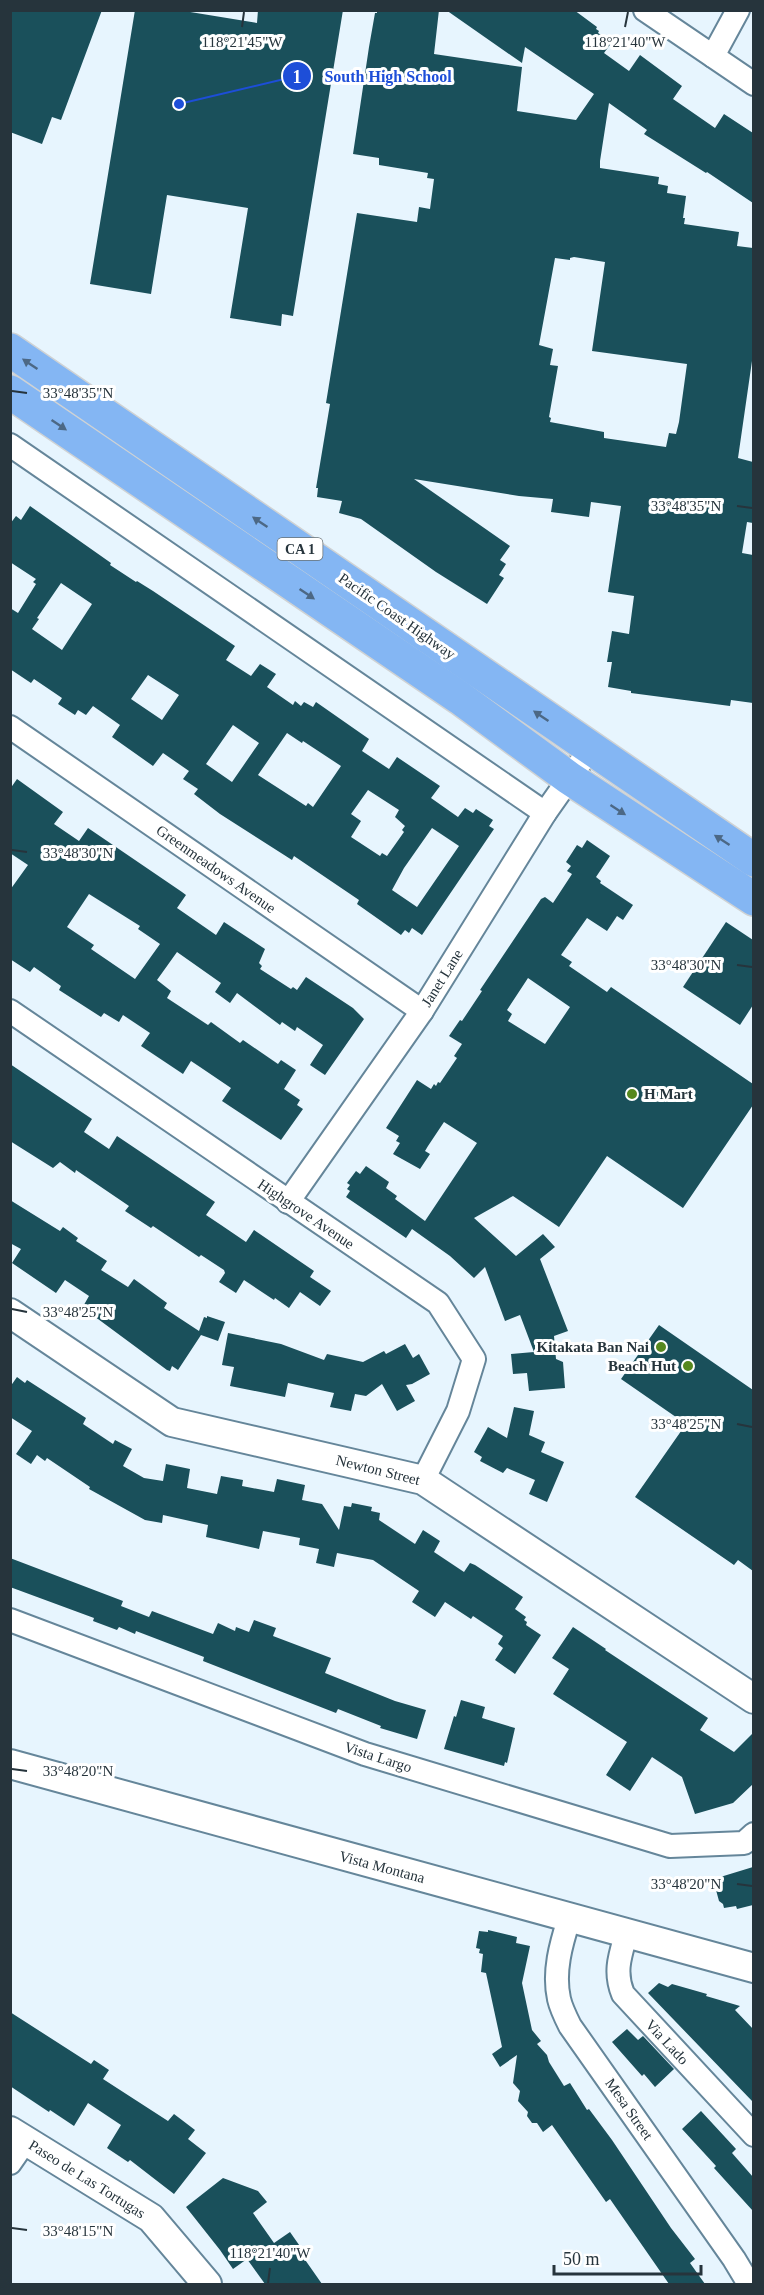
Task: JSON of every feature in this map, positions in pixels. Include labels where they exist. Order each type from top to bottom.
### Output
[{"type":"highway","name":"Pacific Coast Highway","points":[[10,350],[753,860]]},
{"type":"highway","name":"CA 1","points":[[10,392],[460,698],[569,778],[753,899]]},
{"type":"street","points":[[645,10],[753,84]]},
{"type":"street","points":[[713,56],[738,10]]},
{"type":"street","points":[[10,445],[545,813]]},
{"type":"street","name":"Greenmeadows Avenue","points":[[10,727],[422,1011]]},
{"type":"street","name":"Janet Lane","points":[[288,1203],[422,1011],[545,813],[590,749]]},
{"type":"street","name":"Highgrove Avenue","points":[[10,1011],[288,1203],[438,1303],[474,1359],[458,1411],[423,1480]]},
{"type":"street","name":"Newton Street","points":[[10,1312],[172,1422],[423,1480],[753,1699]]},
{"type":"street","name":"Vista Largo","points":[[10,1620],[365,1754],[670,1846],[744,1843],[753,1834]]},
{"type":"street","name":"Vista Montana","points":[[10,1764],[626,1935],[753,1968]]},
{"type":"street","name":"Mesa Street","points":[[569,1918],[561,1945],[557,1972],[559,2000],[570,2026],[734,2259],[749,2284]]},
{"type":"street","name":"Via Lado","points":[[626,1935],[617,1969],[617,1982],[623,1994],[753,2135]]},
{"type":"street","name":"Paseo de Las Tortugas","points":[[16,2145],[151,2218],[207,2284]]},
{"type":"building","points":[[10,10],[102,10],[61,120],[52,117],[42,144],[10,132]]},
{"type":"building","points":[[135,10],[178,10],[257,23],[258,10],[343,10],[293,316],[282,314],[281,326],[230,318],[248,208],[167,195],[151,294],[90,284]]},
{"type":"building","points":[[377,10],[439,10],[434,54],[522,67],[517,111],[576,120],[594,94],[525,47],[522,63],[446,10],[574,10],[597,27],[598,33],[612,42],[604,53],[629,71],[640,55],[682,86],[673,99],[715,128],[724,114],[753,133],[753,203],[644,134],[647,130],[609,103],[600,168],[659,177],[658,184],[668,186],[667,193],[686,196],[684,224],[739,232],[737,246],[753,248],[753,354],[738,458],[753,462],[753,523],[747,522],[742,553],[753,555],[753,703],[731,700],[730,706],[631,693],[631,691],[608,687],[612,662],[607,662],[612,631],[629,634],[634,596],[608,592],[621,506],[591,502],[589,517],[551,512],[553,499],[519,496],[414,479],[510,546],[500,560],[506,564],[499,575],[504,578],[487,604],[436,572],[361,519],[339,513],[342,501],[317,497],[318,488],[316,488],[330,404],[326,403],[357,213],[417,222],[419,207],[430,209],[434,179],[427,178],[428,173],[379,165],[379,158],[353,154],[369,47],[375,13]],"holes":[[[574,257],[605,262],[592,351],[687,364],[676,434],[669,433],[666,447],[604,438],[604,432],[550,422],[558,366],[550,365],[553,349],[539,345],[555,258],[570,260]]]},
{"type":"building","points":[[30,506],[111,563],[110,565],[235,646],[226,660],[251,676],[260,664],[276,674],[267,687],[293,705],[295,701],[301,706],[304,702],[313,707],[316,702],[369,739],[362,751],[389,769],[397,757],[440,786],[431,798],[458,817],[465,808],[473,813],[476,809],[493,820],[489,826],[494,829],[422,935],[412,928],[409,933],[405,930],[401,935],[357,904],[359,900],[294,856],[292,860],[220,814],[194,794],[198,789],[183,779],[189,771],[163,753],[153,766],[112,737],[120,725],[93,706],[86,715],[78,710],[75,715],[58,704],[62,698],[34,679],[31,683],[10,669],[10,608],[18,613],[36,584],[33,582],[36,579],[10,562],[10,524],[16,516],[21,520]],"holes":[[[61,583],[92,604],[62,650],[32,629],[39,619],[37,618]],[[148,675],[179,695],[162,720],[131,699]],[[233,725],[259,743],[232,782],[206,764]],[[287,733],[341,766],[313,807],[308,803],[306,806],[258,775]],[[368,790],[399,810],[395,817],[405,826],[402,830],[404,832],[387,856],[382,853],[380,856],[351,837],[361,821],[351,814]],[[432,828],[459,846],[417,907],[392,890],[404,868]]]},
{"type":"building","points":[[17,779],[63,812],[54,824],[79,841],[88,828],[182,892],[186,895],[177,908],[216,935],[224,922],[265,949],[259,963],[262,966],[260,969],[291,989],[293,987],[297,990],[306,977],[353,1008],[364,1019],[325,1075],[310,1065],[323,1045],[297,1027],[295,1031],[282,1022],[280,1025],[237,993],[230,1003],[215,992],[221,983],[177,952],[157,980],[171,991],[167,998],[208,1025],[211,1022],[240,1043],[243,1040],[278,1064],[281,1060],[296,1070],[284,1089],[300,1100],[297,1105],[303,1109],[281,1140],[222,1101],[231,1088],[200,1067],[191,1061],[183,1074],[141,1046],[150,1033],[123,1015],[119,1022],[104,1013],[101,1017],[59,990],[61,986],[34,967],[30,972],[10,959],[10,890],[28,865],[10,853],[10,789]],"holes":[[[89,894],[140,926],[138,929],[160,944],[135,979],[91,949],[94,945],[67,927]]]},
{"type":"building","points":[[587,840],[610,856],[596,877],[601,881],[600,883],[633,905],[623,920],[617,916],[607,931],[587,918],[561,955],[572,962],[569,966],[607,992],[611,987],[753,1084],[753,1105],[683,1208],[607,1156],[559,1227],[513,1196],[474,1218],[516,1256],[543,1234],[555,1247],[540,1259],[568,1331],[554,1336],[556,1359],[563,1362],[565,1388],[529,1391],[527,1373],[513,1374],[511,1354],[534,1352],[520,1315],[505,1321],[485,1267],[474,1278],[450,1256],[412,1229],[406,1238],[346,1197],[350,1191],[347,1189],[350,1185],[347,1183],[356,1171],[360,1174],[366,1166],[389,1182],[386,1188],[397,1196],[395,1199],[425,1221],[477,1143],[444,1122],[425,1151],[430,1154],[420,1169],[393,1154],[400,1143],[396,1141],[399,1136],[386,1128],[417,1080],[431,1089],[434,1084],[436,1086],[438,1082],[440,1083],[457,1058],[454,1056],[462,1044],[449,1036],[460,1020],[462,1021],[541,899],[545,897],[553,903],[572,874],[567,871],[571,866],[566,862],[577,845],[582,848]],"holes":[[[528,978],[570,1007],[545,1044],[508,1021],[512,1014],[507,1010]]]},
{"type":"building","points":[[726,922],[753,940],[753,1005],[740,1025],[683,987]]},
{"type":"building","points":[[10,1064],[92,1119],[84,1132],[109,1149],[117,1136],[215,1202],[206,1215],[246,1242],[254,1230],[314,1271],[310,1277],[331,1291],[320,1306],[300,1292],[289,1308],[244,1280],[236,1293],[219,1282],[225,1273],[224,1270],[125,1211],[129,1206],[76,1170],[75,1173],[60,1162],[53,1168],[10,1141]]},
{"type":"building","points":[[10,1200],[60,1231],[63,1227],[78,1238],[76,1241],[107,1261],[101,1270],[128,1287],[134,1279],[167,1303],[164,1308],[199,1331],[204,1317],[225,1322],[218,1341],[201,1335],[178,1370],[172,1366],[170,1371],[167,1370],[98,1319],[81,1310],[89,1296],[65,1280],[56,1293],[12,1263],[21,1249],[10,1243]]},
{"type":"building","points":[[659,1325],[753,1390],[753,1571],[738,1560],[734,1565],[635,1497],[686,1424],[621,1379]]},
{"type":"building","points":[[228,1333],[281,1344],[324,1360],[327,1354],[363,1362],[384,1351],[386,1354],[405,1344],[413,1358],[419,1354],[430,1374],[406,1385],[415,1401],[397,1411],[382,1384],[366,1396],[355,1394],[351,1411],[330,1407],[334,1393],[288,1383],[285,1397],[230,1386],[234,1367],[222,1365]]},
{"type":"building","points":[[17,1377],[25,1383],[27,1380],[86,1418],[83,1424],[113,1444],[115,1440],[132,1449],[123,1466],[144,1478],[163,1481],[166,1464],[190,1469],[187,1488],[217,1494],[221,1476],[243,1480],[242,1486],[274,1492],[277,1479],[305,1485],[302,1500],[322,1504],[339,1530],[344,1506],[351,1507],[352,1503],[372,1507],[371,1511],[380,1513],[379,1520],[415,1544],[423,1530],[440,1541],[434,1552],[464,1572],[470,1563],[475,1565],[523,1597],[515,1609],[526,1617],[524,1620],[527,1622],[526,1625],[541,1635],[515,1674],[495,1660],[503,1648],[498,1644],[503,1636],[473,1616],[471,1619],[445,1602],[435,1617],[412,1602],[419,1591],[373,1560],[337,1553],[334,1567],[316,1563],[319,1549],[299,1545],[300,1538],[263,1531],[259,1549],[206,1537],[208,1525],[163,1515],[162,1523],[145,1520],[89,1489],[90,1487],[47,1458],[45,1461],[37,1455],[31,1464],[16,1454],[32,1431],[10,1417],[10,1387]]},
{"type":"building","points":[[514,1407],[534,1411],[529,1435],[545,1442],[541,1452],[564,1462],[547,1502],[529,1494],[535,1480],[507,1468],[503,1473],[480,1461],[482,1457],[474,1452],[488,1427],[507,1438]]},
{"type":"building","points":[[10,1558],[123,1601],[121,1606],[149,1617],[152,1611],[213,1634],[218,1623],[235,1631],[236,1627],[249,1632],[254,1620],[276,1628],[273,1636],[331,1658],[325,1673],[395,1701],[426,1710],[417,1739],[380,1728],[381,1726],[338,1709],[336,1713],[203,1661],[204,1657],[136,1631],[135,1634],[119,1627],[117,1630],[93,1621],[94,1618],[10,1587]]},
{"type":"building","points":[[573,1627],[708,1718],[700,1730],[734,1752],[753,1733],[753,1784],[733,1803],[695,1814],[682,1777],[652,1757],[630,1791],[606,1775],[627,1742],[553,1694],[569,1669],[552,1658]]},
{"type":"building","points":[[461,1700],[485,1707],[482,1718],[515,1728],[507,1763],[505,1762],[504,1766],[444,1749]]},
{"type":"building","points":[[753,1867],[753,1905],[737,1909],[736,1906],[724,1908],[716,1890],[717,1878]]},
{"type":"building","points":[[488,1930],[517,1937],[516,1943],[530,1946],[522,1983],[532,2030],[541,2041],[537,2044],[547,2055],[564,2086],[570,2083],[587,2110],[589,2109],[612,2140],[671,2228],[695,2259],[690,2263],[705,2284],[669,2284],[610,2199],[606,2202],[552,2125],[543,2132],[537,2123],[532,2123],[527,2116],[528,2112],[518,2101],[520,2091],[513,2083],[517,2055],[500,2067],[492,2054],[502,2047],[486,1973],[481,1972],[483,1954],[479,1953],[480,1949],[476,1948],[479,1931],[488,1932]]},
{"type":"building","points":[[659,1983],[668,1987],[672,1984],[740,2006],[735,2010],[753,2029],[753,2102],[648,1993]]},
{"type":"building","points":[[10,2012],[91,2064],[94,2060],[109,2070],[103,2079],[168,2121],[174,2114],[195,2130],[188,2139],[206,2153],[174,2194],[130,2160],[128,2162],[107,2148],[121,2125],[88,2103],[74,2126],[10,2086]]},
{"type":"building","points":[[627,2029],[638,2040],[643,2036],[674,2069],[655,2087],[612,2042]]},
{"type":"building","points":[[701,2111],[736,2149],[732,2153],[753,2177],[753,2211],[682,2129]]},
{"type":"building","points":[[223,2178],[258,2191],[267,2202],[253,2213],[274,2243],[290,2232],[304,2252],[301,2254],[322,2284],[265,2284],[247,2259],[233,2269],[186,2207]]},
{"type":"place","name":"South High School","points":[[179,104]]},
{"type":"place","name":"H Mart","points":[[632,1094]]},
{"type":"place","name":"Kitakata Ban Nai","points":[[661,1347]]},
{"type":"place","name":"Beach Hut","points":[[688,1366]]}]
